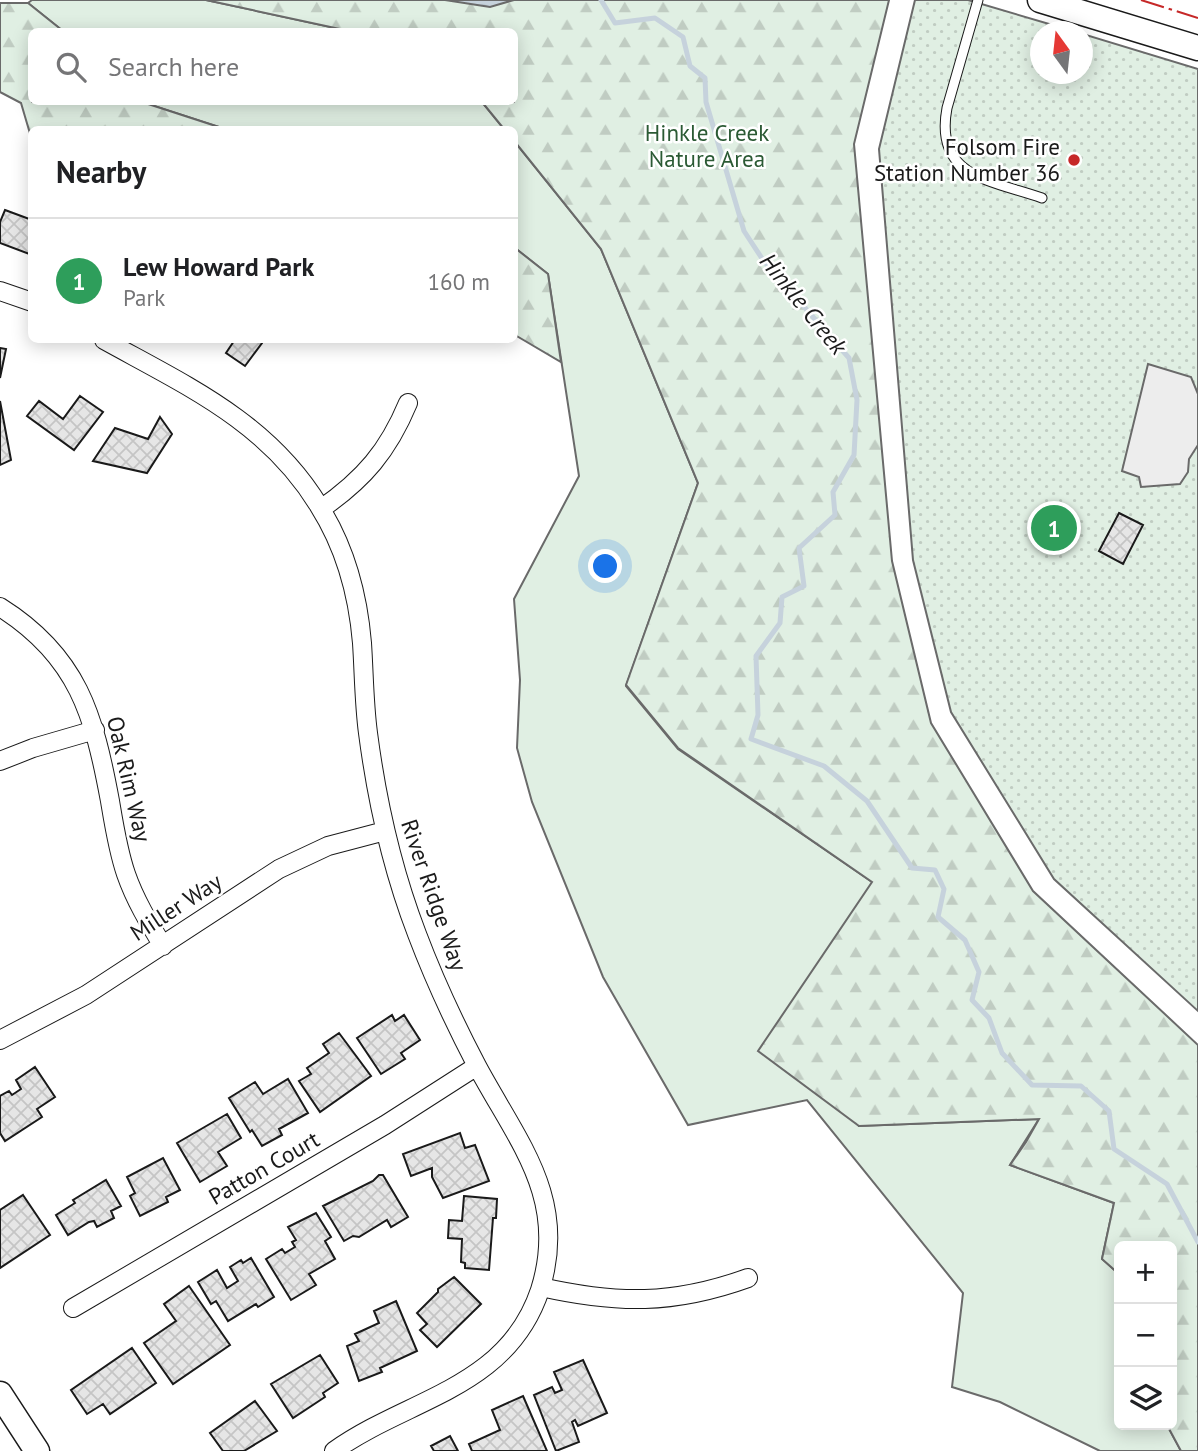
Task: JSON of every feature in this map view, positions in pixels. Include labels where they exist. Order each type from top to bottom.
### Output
[{"type":"main road","points":[[1040,0],[1198,48]]},
{"type":"main road","points":[[0,1394],[37,1451]]},
{"type":"street","points":[[0,291],[28,301]]},
{"type":"street","name":"River Ridge Way","points":[[109,343],[238,416],[285,459],[321,509],[340,548],[358,608],[367,727],[375,784],[394,868],[417,936],[477,1066],[529,1157],[542,1189],[546,1208],[548,1244],[541,1287],[521,1328],[510,1343],[484,1370],[453,1390],[386,1420],[334,1451]]},
{"type":"street","points":[[321,509],[344,494],[367,472],[384,451],[408,403]]},
{"type":"street","name":"Oak Rim Way","points":[[0,607],[19,619],[52,650],[70,674],[84,701],[95,730],[126,874],[142,911],[163,946]]},
{"type":"street","points":[[0,761],[33,748],[95,730]]},
{"type":"street","name":"Miller Way","points":[[0,1040],[86,995],[279,869],[328,846],[385,831]]},
{"type":"street","name":"Patton Court","points":[[73,1308],[385,1125],[477,1066]]},
{"type":"street","points":[[541,1287],[587,1297],[650,1300],[682,1296],[748,1278]]},
{"type":"lane","points":[[978,0],[947,107],[945,140],[952,158],[969,173],[1042,198]]},
{"type":"green space","points":[[32,0],[206,0],[335,28],[59,28],[28,3]]},
{"type":"green space","name":"Hinkle Creek Nature Area","points":[[206,0],[889,0],[854,144],[892,561],[931,723],[1033,891],[1198,1045],[1198,1451],[1181,1451],[1170,1430],[1177,1430],[1177,1241],[1114,1241],[1114,1270],[1102,1259],[1114,1203],[1010,1165],[1039,1119],[859,1126],[758,1051],[872,882],[678,748],[626,685],[698,483],[601,249],[518,146],[518,126],[502,126],[484,105],[518,105],[518,28],[335,28]]},
{"type":"green space","points":[[915,0],[968,0],[1039,21],[1030,21],[1030,84],[1093,84],[1093,37],[1198,69],[1198,1011],[1054,879],[951,712],[913,560],[879,149]]},
{"type":"green space","points":[[0,3],[28,3],[59,28],[28,28],[28,105],[151,105],[216,126],[28,127],[21,103],[0,92]]},
{"type":"green space","points":[[151,105],[484,105],[502,126],[216,126]]},
{"type":"green space","points":[[518,146],[601,249],[698,483],[626,686],[678,749],[872,882],[859,1126],[1039,1119],[1010,1165],[1114,1203],[1102,1259],[1114,1270],[1114,1430],[1170,1430],[1181,1451],[1100,1451],[1000,1402],[952,1387],[963,1293],[807,1100],[688,1125],[603,977],[532,802],[517,748],[520,680],[514,599],[579,476],[548,274],[518,250]]},
{"type":"green space","points":[[518,250],[548,274],[561,362],[518,337]]},
{"type":"shaded area","points":[[1148,364],[1191,377],[1198,394],[1198,445],[1189,459],[1188,472],[1180,484],[1141,487],[1139,477],[1122,471]]},
{"type":"water","points":[[445,0],[514,0],[490,7]]},
{"type":"building","points":[[5,210],[28,219],[28,254],[0,243],[0,222]]},
{"type":"building","points":[[233,343],[262,343],[245,366],[226,353]]},
{"type":"building","points":[[0,348],[6,349],[0,378]]},
{"type":"building","points":[[80,396],[103,412],[74,450],[27,416],[39,401],[63,419]]},
{"type":"building","points":[[0,401],[11,460],[0,465]]},
{"type":"building","points":[[160,417],[172,434],[147,473],[93,461],[115,428],[148,439]]},
{"type":"building","points":[[1119,513],[1143,525],[1123,564],[1099,551]]},
{"type":"building","points":[[392,1015],[395,1021],[404,1015],[420,1040],[401,1053],[405,1059],[381,1074],[357,1038]]},
{"type":"building","points":[[339,1033],[371,1076],[320,1112],[299,1081],[311,1074],[307,1068],[329,1053],[323,1044]]},
{"type":"building","points":[[35,1067],[55,1097],[37,1109],[42,1117],[5,1141],[0,1133],[0,1096],[9,1091],[12,1095],[21,1089],[16,1080]]},
{"type":"building","points":[[288,1079],[308,1113],[279,1129],[282,1135],[262,1146],[229,1098],[255,1082],[263,1094]]},
{"type":"building","points":[[227,1114],[241,1138],[218,1152],[227,1166],[200,1182],[177,1143]]},
{"type":"building","points":[[460,1133],[465,1148],[475,1145],[489,1181],[443,1198],[432,1177],[432,1168],[411,1176],[403,1154]]},
{"type":"building","points":[[163,1158],[180,1190],[166,1197],[168,1202],[140,1216],[130,1196],[135,1193],[127,1177]]},
{"type":"building","points":[[383,1175],[408,1217],[391,1227],[387,1220],[359,1237],[353,1236],[344,1241],[323,1206],[373,1181]]},
{"type":"building","points":[[106,1180],[121,1206],[111,1211],[114,1218],[97,1227],[94,1221],[89,1222],[68,1235],[56,1215],[75,1203],[73,1200]]},
{"type":"building","points":[[23,1195],[50,1235],[0,1268],[0,1210]]},
{"type":"building","points":[[464,1196],[497,1199],[489,1270],[465,1268],[465,1263],[461,1262],[462,1239],[448,1238],[449,1220],[462,1221]]},
{"type":"building","points":[[316,1213],[331,1237],[325,1241],[335,1259],[309,1274],[316,1285],[291,1300],[266,1259],[282,1249],[285,1253],[295,1247],[292,1242],[296,1240],[288,1227]]},
{"type":"building","points":[[251,1258],[274,1297],[258,1307],[256,1304],[228,1321],[216,1301],[211,1304],[198,1282],[217,1270],[227,1288],[238,1281],[230,1267],[241,1260],[243,1263]]},
{"type":"building","points":[[454,1277],[481,1304],[437,1347],[420,1330],[427,1324],[417,1313],[438,1289]]},
{"type":"building","points":[[189,1286],[230,1345],[173,1384],[144,1343],[176,1321],[164,1304]]},
{"type":"building","points":[[396,1301],[417,1351],[380,1368],[382,1372],[359,1381],[347,1346],[359,1341],[355,1334],[379,1323],[374,1311]]},
{"type":"building","points":[[132,1348],[156,1383],[110,1414],[103,1404],[87,1414],[71,1390]]},
{"type":"building","points":[[320,1355],[338,1383],[323,1393],[325,1397],[293,1418],[271,1384]]},
{"type":"building","points":[[583,1360],[607,1413],[578,1426],[575,1420],[572,1422],[579,1442],[556,1451],[534,1395],[552,1387],[555,1393],[562,1390],[554,1372]]},
{"type":"building","points":[[523,1396],[547,1451],[472,1451],[469,1444],[500,1430],[492,1410]]},
{"type":"building","points":[[255,1401],[277,1431],[244,1451],[223,1451],[210,1433]]},
{"type":"building","points":[[450,1436],[458,1451],[434,1451],[431,1446]]},
{"type":"waterway","name":"Hinkle Creek","points":[[601,0],[615,23],[655,18],[683,37],[690,66],[705,78],[706,102],[744,231],[763,260],[849,358],[857,400],[854,455],[833,492],[835,515],[799,548],[804,586],[782,597],[780,623],[756,656],[758,715],[751,739],[824,766],[867,801],[912,868],[935,870],[944,889],[938,917],[965,940],[979,972],[972,1000],[989,1018],[1002,1053],[1032,1085],[1081,1086],[1109,1111],[1114,1149],[1167,1184],[1198,1242]]},
{"type":"power","points":[[1141,0],[1198,18]]},
{"type":"place","name":"Folsom Fire Station Number 36","points":[[1074,160]]},
{"type":"place","name":"Lew Howard Park","points":[[1054,528]]}]
